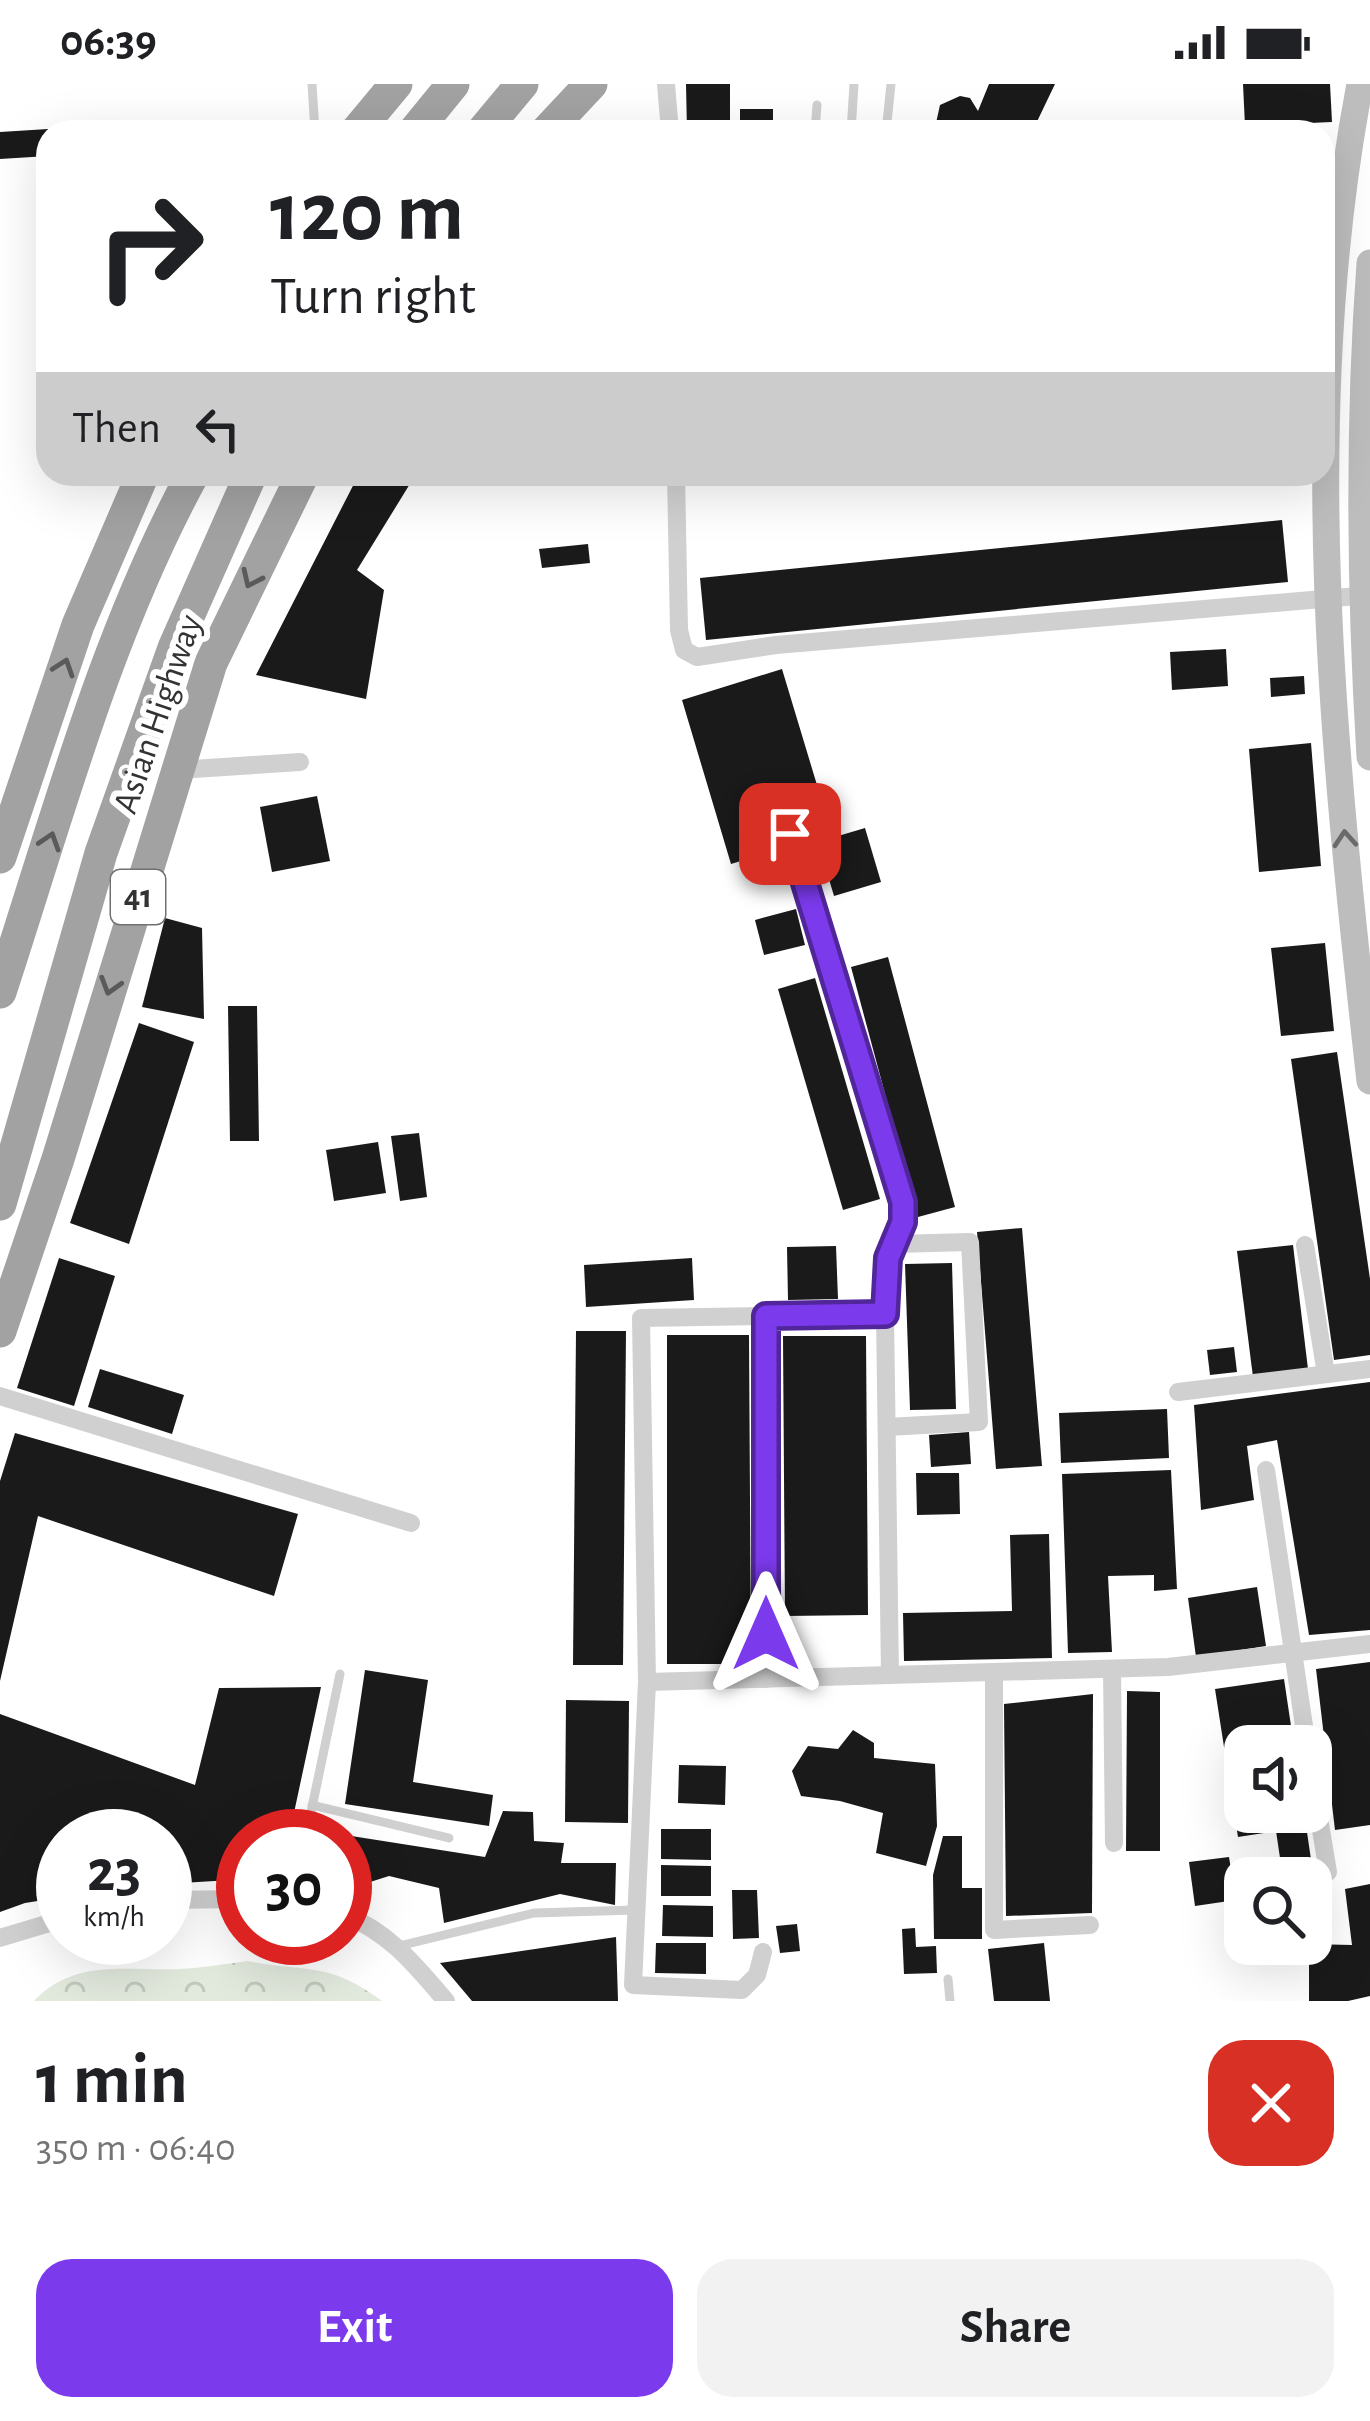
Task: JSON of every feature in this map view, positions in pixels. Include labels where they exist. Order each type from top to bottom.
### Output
[{"type":"highway","points":[[366,120],[396,84]]},
{"type":"highway","points":[[424,120],[453,84]]},
{"type":"highway","points":[[492,120],[521,84]]},
{"type":"highway","points":[[558,120],[591,84]]},
{"type":"highway","points":[[0,857],[78,625],[138,486]]},
{"type":"highway","name":"Asian Highway","points":[[0,992],[98,694],[155,553],[188,486]]},
{"type":"highway","name":"Asian Highway","points":[[0,1204],[100,853],[174,648],[245,486]]},
{"type":"highway","name":"Asian Highway","points":[[0,1331],[211,663],[297,486]]},
{"type":"highway","points":[[0,1192],[18,1140]]},
{"type":"main road","points":[[1335,192],[1360,84]]},
{"type":"main road","points":[[1370,262],[1361,454],[1370,757]]},
{"type":"main road","points":[[1325,486],[1348,881],[1370,1081]]},
{"type":"street","points":[[666,84],[669,120]]},
{"type":"street","points":[[676,486],[679,631],[684,650],[698,657],[776,645],[1365,595]]},
{"type":"street","points":[[178,770],[300,762]]},
{"type":"street","points":[[790,834],[903,1202],[903,1222],[888,1258],[885,1314],[890,1675]]},
{"type":"street","points":[[887,1427],[980,1421],[970,1242],[894,1244]]},
{"type":"street","points":[[1305,1245],[1325,1374]]},
{"type":"street","points":[[763,1952],[757,1975],[742,1990],[665,1994],[633,1985],[647,1682],[641,1318],[885,1314]]},
{"type":"street","points":[[766,1316],[766,1679]]},
{"type":"street","points":[[1178,1392],[1370,1369]]},
{"type":"street","points":[[0,1396],[411,1523]]},
{"type":"street","points":[[1266,1469],[1303,1725]]},
{"type":"street","points":[[647,1682],[1229,1663],[1370,1644]]},
{"type":"street","points":[[1112,1669],[1114,1843]]},
{"type":"street","points":[[994,1672],[994,1930],[1090,1925]]},
{"type":"street","points":[[0,1939],[36,1928]]},
{"type":"street","points":[[372,1928],[397,1947],[446,2001]]},
{"type":"lane","points":[[312,84],[314,120]]},
{"type":"lane","points":[[852,120],[854,84]]},
{"type":"lane","points":[[887,120],[891,84]]},
{"type":"lane","points":[[816,120],[817,105]]},
{"type":"lane","points":[[311,1809],[340,1674]]},
{"type":"lane","points":[[312,1805],[449,1838]]},
{"type":"lane","points":[[397,1947],[534,1912],[635,1910]]},
{"type":"lane","points":[[948,1979],[950,2001]]},
{"type":"green space","points":[[279,1965],[318,1970],[347,1980],[382,2001],[34,2001],[50,1987],[83,1973]]},
{"type":"building","points":[[686,84],[730,84],[730,120],[687,120]]},
{"type":"building","points":[[989,84],[1055,84],[1038,120],[937,120],[940,105],[960,96],[970,98],[978,111]]},
{"type":"building","points":[[1243,84],[1330,84],[1332,120],[1245,120]]},
{"type":"building","points":[[740,109],[773,109],[773,120],[740,120]]},
{"type":"building","points":[[36,130],[36,157],[0,159],[0,132]]},
{"type":"building","points":[[353,486],[409,486],[357,570],[384,590],[366,699],[256,675]]},
{"type":"building","points":[[1282,520],[1288,582],[706,640],[700,578]]},
{"type":"building","points":[[588,544],[590,563],[542,568],[539,549]]},
{"type":"building","points":[[1226,649],[1228,686],[1172,690],[1170,652]]},
{"type":"building","points":[[782,669],[820,795],[767,811],[779,849],[731,864],[682,700]]},
{"type":"building","points":[[1304,676],[1305,694],[1271,697],[1270,678]]},
{"type":"building","points":[[1311,743],[1321,866],[1259,872],[1249,749]]},
{"type":"building","points":[[317,796],[330,861],[272,872],[260,807]]},
{"type":"building","points":[[865,828],[881,882],[834,896],[818,842]]},
{"type":"building","points":[[796,909],[805,945],[764,955],[755,920]]},
{"type":"building","points":[[165,918],[202,928],[204,1019],[142,1007]]},
{"type":"building","points":[[1325,943],[1334,1031],[1281,1036],[1271,948]]},
{"type":"building","points":[[888,957],[955,1207],[918,1217],[851,967]]},
{"type":"building","points":[[815,978],[880,1199],[843,1210],[778,989]]},
{"type":"building","points":[[228,1006],[257,1006],[259,1141],[230,1141]]},
{"type":"building","points":[[139,1023],[194,1042],[129,1244],[70,1223]]},
{"type":"building","points":[[1337,1052],[1370,1279],[1370,1355],[1334,1360],[1291,1059]]},
{"type":"building","points":[[419,1133],[427,1197],[400,1201],[391,1136]]},
{"type":"building","points":[[378,1142],[386,1193],[334,1201],[326,1150]]},
{"type":"building","points":[[1022,1228],[1042,1466],[996,1469],[977,1232]]},
{"type":"building","points":[[1293,1245],[1308,1369],[1253,1377],[1237,1251]]},
{"type":"building","points":[[836,1246],[838,1299],[788,1300],[787,1247]]},
{"type":"building","points":[[59,1258],[115,1276],[74,1406],[17,1388]]},
{"type":"building","points":[[692,1258],[694,1300],[586,1307],[584,1265]]},
{"type":"building","points":[[952,1263],[956,1409],[910,1410],[905,1264]]},
{"type":"building","points":[[576,1331],[626,1331],[623,1665],[573,1665]]},
{"type":"building","points":[[667,1335],[749,1335],[751,1664],[667,1664]]},
{"type":"building","points":[[783,1336],[866,1336],[868,1615],[785,1616]]},
{"type":"building","points":[[1234,1347],[1237,1372],[1210,1375],[1207,1350]]},
{"type":"building","points":[[100,1369],[184,1395],[172,1434],[88,1407]]},
{"type":"building","points":[[1370,1382],[1370,1630],[1309,1635],[1277,1440],[1247,1446],[1254,1500],[1201,1510],[1194,1405]]},
{"type":"building","points":[[1167,1409],[1169,1458],[1061,1463],[1059,1413]]},
{"type":"building","points":[[969,1432],[971,1464],[931,1467],[929,1435]]},
{"type":"building","points":[[15,1433],[298,1514],[274,1596],[38,1516],[0,1681],[0,1481]]},
{"type":"building","points":[[1171,1470],[1177,1589],[1154,1591],[1154,1575],[1108,1576],[1112,1652],[1068,1653],[1062,1474]]},
{"type":"building","points":[[916,1473],[959,1473],[960,1514],[917,1515]]},
{"type":"building","points":[[1049,1534],[1052,1658],[904,1661],[903,1613],[1012,1611],[1010,1535]]},
{"type":"building","points":[[1257,1587],[1266,1646],[1196,1657],[1188,1598]]},
{"type":"building","points":[[1370,1662],[1370,1825],[1335,1830],[1332,1725],[1323,1725],[1316,1669]]},
{"type":"building","points":[[365,1670],[428,1680],[413,1782],[493,1795],[489,1826],[345,1804]]},
{"type":"building","points":[[1284,1679],[1291,1725],[1224,1725],[1224,1747],[1215,1689]]},
{"type":"building","points":[[321,1687],[295,1809],[216,1809],[216,1881],[192,1882],[192,1809],[36,1809],[36,1901],[0,1912],[0,1714],[195,1785],[219,1688]]},
{"type":"building","points":[[1127,1691],[1160,1692],[1160,1851],[1126,1851]]},
{"type":"building","points":[[1093,1694],[1092,1913],[1006,1916],[1004,1704]]},
{"type":"building","points":[[566,1700],[629,1701],[628,1823],[565,1822]]},
{"type":"building","points":[[853,1730],[874,1743],[874,1758],[935,1764],[937,1826],[926,1866],[876,1853],[883,1813],[801,1796],[792,1771],[808,1746],[838,1749]]},
{"type":"building","points":[[679,1765],[726,1766],[725,1805],[678,1803]]},
{"type":"building","points":[[503,1811],[533,1812],[534,1841],[564,1843],[561,1863],[616,1863],[615,1905],[560,1894],[444,1923],[439,1888],[389,1876],[372,1881],[372,1839],[485,1857]]},
{"type":"building","points":[[661,1829],[711,1829],[711,1860],[661,1859]]},
{"type":"building","points":[[1276,1833],[1307,1833],[1311,1857],[1280,1857]]},
{"type":"building","points":[[943,1836],[962,1836],[962,1888],[982,1888],[982,1939],[934,1939],[933,1875]]},
{"type":"building","points":[[1224,1858],[1224,1902],[1195,1906],[1189,1862]]},
{"type":"building","points":[[661,1865],[711,1866],[711,1896],[661,1896]]},
{"type":"building","points":[[1370,1884],[1370,1996],[1309,2001],[1309,1965],[1332,1965],[1332,1945],[1352,1945],[1345,1889]]},
{"type":"building","points":[[732,1890],[757,1890],[759,1938],[733,1939]]},
{"type":"building","points":[[663,1905],[713,1906],[713,1937],[662,1936]]},
{"type":"building","points":[[797,1924],[800,1951],[780,1953],[776,1926]]},
{"type":"building","points":[[915,1928],[916,1947],[936,1946],[937,1973],[904,1974],[902,1929]]},
{"type":"building","points":[[616,1937],[618,2001],[472,2001],[440,1963]]},
{"type":"building","points":[[656,1943],[706,1943],[706,1974],[655,1973]]},
{"type":"building","points":[[1044,1943],[1050,2001],[994,2001],[988,1949]]},
{"type":"route","points":[[766,1634],[766,1316],[885,1314],[888,1258],[903,1222],[903,1202],[790,834]]}]
